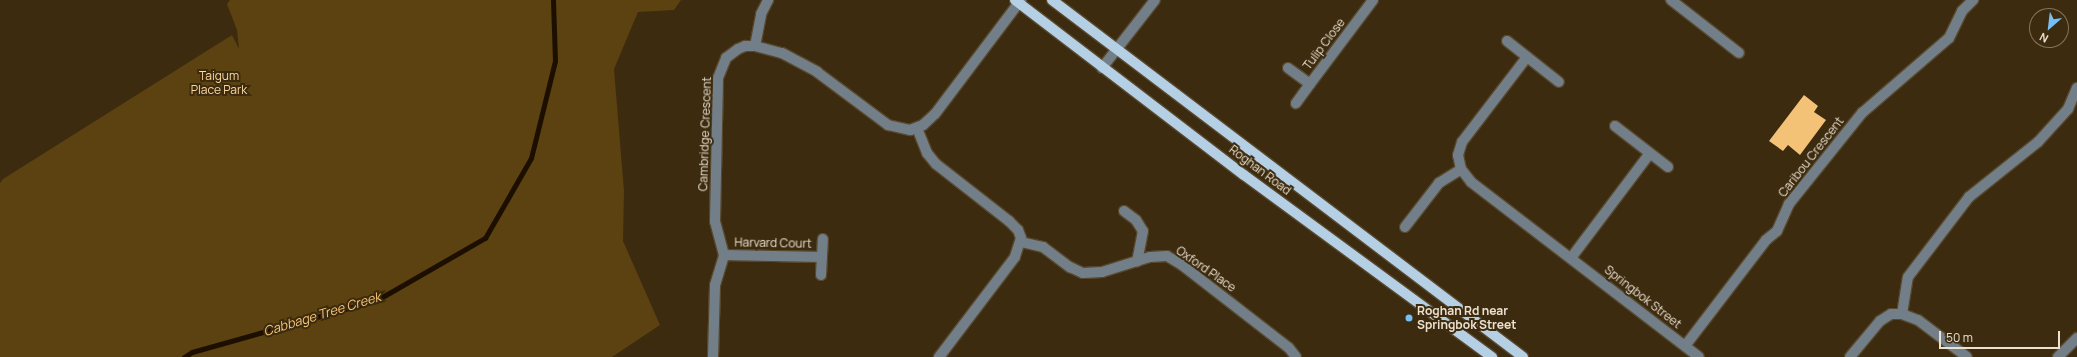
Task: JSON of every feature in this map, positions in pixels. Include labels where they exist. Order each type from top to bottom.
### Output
[{"type":"main road","name":"Roghan Road","points":[[1052,0],[1523,357]]},
{"type":"main road","name":"Roghan Road","points":[[1018,1],[1102,68],[1492,357]]},
{"type":"street","points":[[755,46],[761,14],[768,0]]},
{"type":"street","points":[[1102,68],[1155,0]]},
{"type":"street","name":"Tulip Close","points":[[1296,103],[1373,0]]},
{"type":"street","points":[[1672,0],[1740,53]]},
{"type":"street","name":"Caribou Crescent","points":[[1685,346],[1766,240],[1777,231],[1789,204],[1802,192],[1862,114],[1950,38],[1962,11],[1973,0]]},
{"type":"street","points":[[939,357],[1015,257],[1020,242],[1020,234],[1013,224],[936,164],[927,153],[917,128],[935,114],[1018,1]]},
{"type":"street","points":[[1507,41],[1560,82]]},
{"type":"street","name":"Cambridge Crescent","points":[[713,357],[715,291],[724,255],[715,222],[719,71],[731,53],[741,47],[755,46],[782,53],[805,64],[888,125],[903,130],[917,128]]},
{"type":"street","points":[[1405,227],[1439,183],[1461,169],[1458,155],[1462,142],[1527,57]]},
{"type":"street","name":"Tulip Close","points":[[1288,68],[1310,84]]},
{"type":"street","points":[[1902,314],[1908,277],[1969,197],[2038,142],[2068,109],[2077,88]]},
{"type":"street","points":[[1615,126],[1668,167]]},
{"type":"street","points":[[1571,258],[1650,153]]},
{"type":"street","name":"Springbok Street","points":[[1461,169],[1471,182],[1699,357]]},
{"type":"street","points":[[1124,211],[1136,220],[1143,232],[1137,261]]},
{"type":"street","name":"Harvard Court","points":[[821,275],[823,239]]},
{"type":"street","name":"Oxford Place","points":[[1020,242],[1043,247],[1070,267],[1083,273],[1102,272],[1158,256],[1175,260],[1288,348],[1296,357]]},
{"type":"street","name":"Harvard Court","points":[[724,255],[822,257]]},
{"type":"street","points":[[1850,357],[1880,321],[1891,314],[1902,314],[1918,320],[1967,357]]},
{"type":"street","points":[[2058,357],[2077,338]]},
{"type":"green space","name":"Taigum Place Park","points":[[230,0],[681,0],[674,10],[638,12],[614,69],[624,191],[623,241],[660,325],[612,357],[0,357],[0,183],[3,179],[232,35],[239,49],[237,30],[227,4]]},
{"type":"building","points":[[1804,95],[1818,106],[1814,112],[1826,120],[1800,155],[1788,145],[1783,151],[1769,141]]},
{"type":"waterway","name":"Cabbage Tree Creek","points":[[184,357],[192,352],[377,300],[485,238],[531,158],[555,61],[553,0]]},
{"type":"place","name":"Roghan Rd near Springbok Street","points":[[1409,318]]}]
